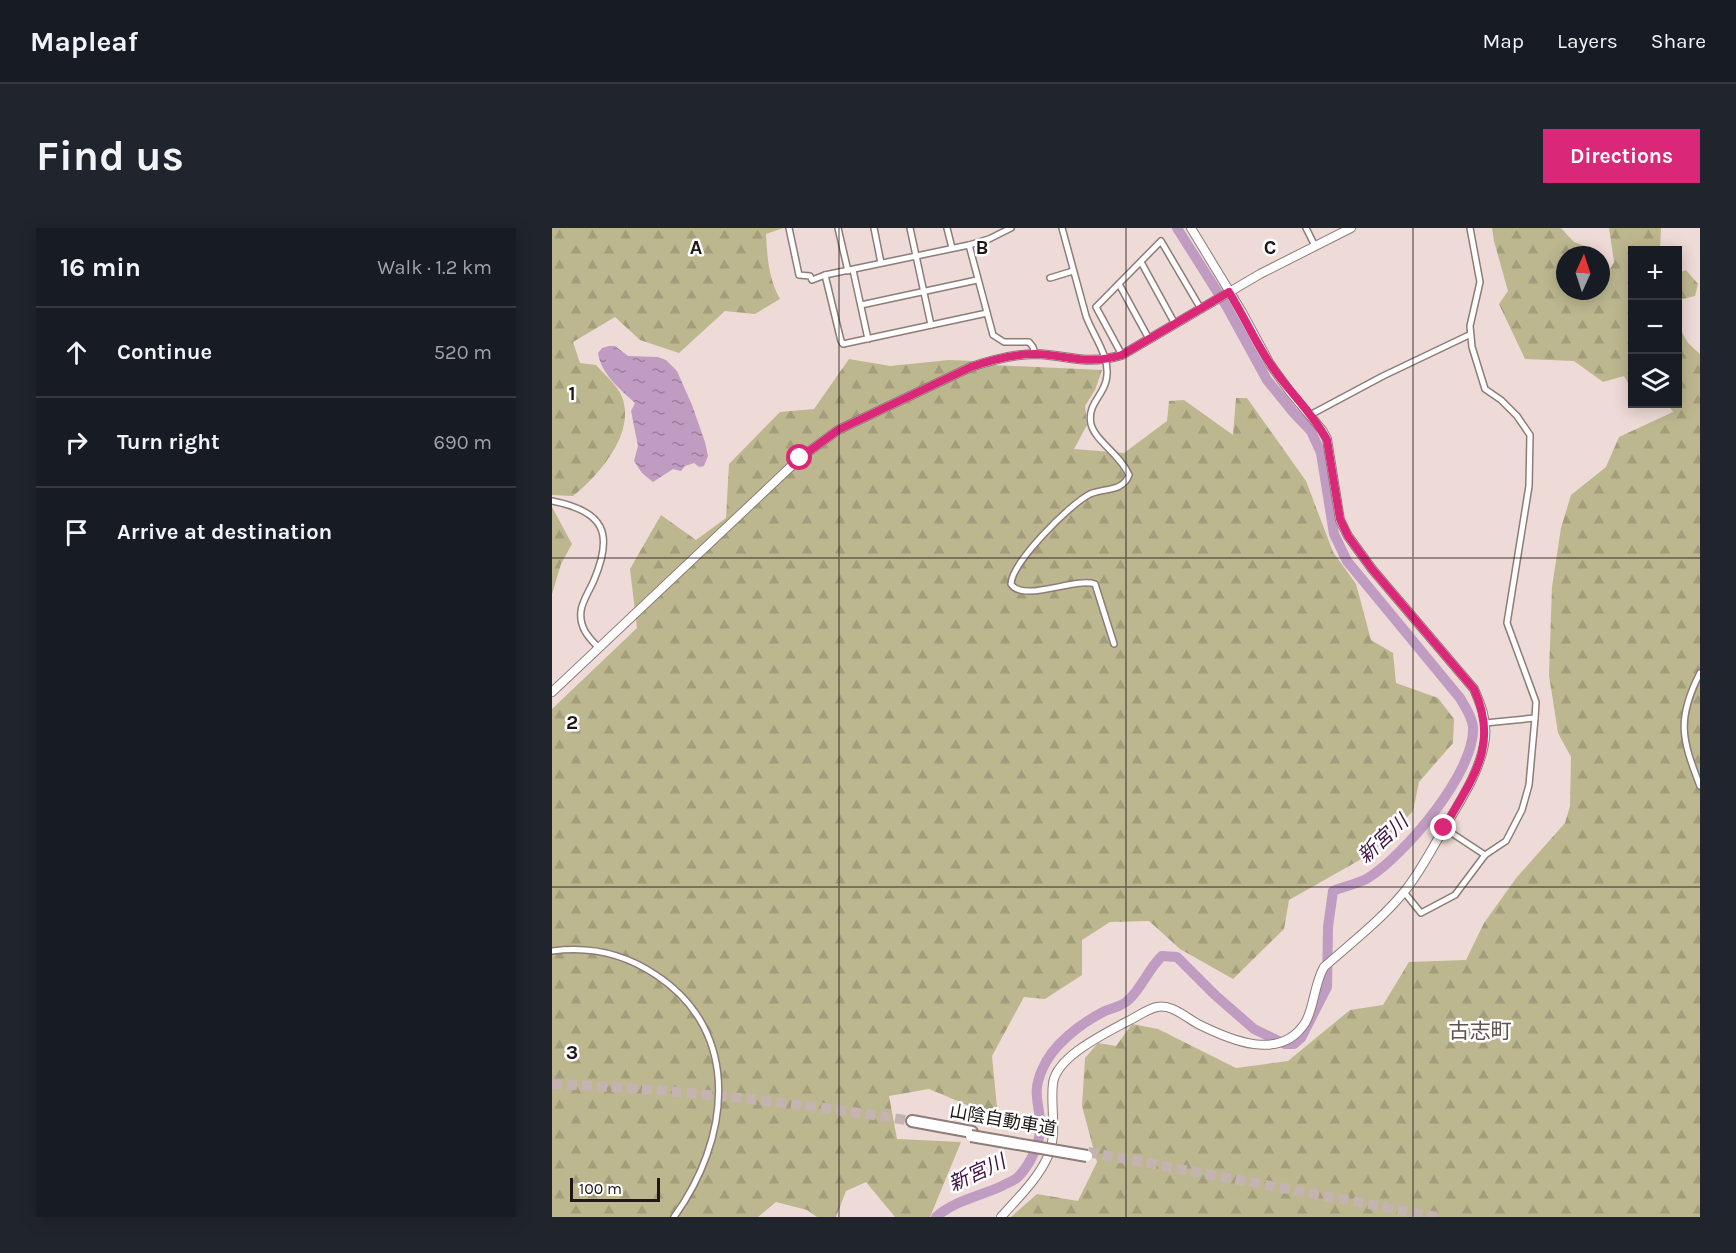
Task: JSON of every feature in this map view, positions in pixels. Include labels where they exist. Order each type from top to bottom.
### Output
[{"type":"highway","name":"山陰自動車道","points":[[912,1124],[1088,1154]]},
{"type":"street","points":[[789,228],[799,275],[810,276],[812,280],[825,275],[969,245],[989,239],[1011,228]]},
{"type":"street","points":[[838,228],[861,305],[868,339]]},
{"type":"street","points":[[874,228],[881,263]]},
{"type":"street","points":[[910,228],[931,325]]},
{"type":"street","points":[[947,228],[952,248]]},
{"type":"street","points":[[1062,228],[1090,330],[1102,350],[1104,360],[1106,382],[1092,405],[1091,425],[1095,434],[1126,466],[1129,475],[1127,480],[1115,488],[1089,495],[1076,505],[1026,554],[1011,580],[1014,588],[1021,591],[1035,591],[1071,584],[1095,584],[1114,644]]},
{"type":"street","points":[[1001,1217],[1038,1172],[1048,1156],[1054,1123],[1053,1081],[1067,1061],[1090,1042],[1156,1007],[1173,1009],[1200,1025],[1254,1045],[1269,1046],[1290,1038],[1305,1022],[1324,967],[1380,917],[1404,892],[1418,873],[1474,774],[1482,754],[1485,723],[1482,707],[1474,689],[1372,569],[1348,536],[1340,519],[1327,440],[1270,364],[1227,294],[1191,228]]},
{"type":"street","points":[[1306,228],[1315,246]]},
{"type":"street","points":[[552,692],[800,458],[838,430],[971,367],[992,360],[1035,354],[1083,361],[1104,360],[1122,355],[1227,294],[1351,228]]},
{"type":"street","points":[[1404,892],[1421,913],[1455,895],[1485,855],[1506,841],[1522,810],[1529,785],[1536,702],[1507,623],[1529,486],[1530,435],[1501,400],[1485,389],[1469,335],[1480,282],[1470,228]]},
{"type":"street","points":[[1122,355],[1096,307],[1161,241],[1201,309]]},
{"type":"street","points":[[969,245],[993,335],[1004,342],[1029,342],[1035,354]]},
{"type":"street","points":[[1141,262],[1175,324]]},
{"type":"street","points":[[1050,278],[1073,271]]},
{"type":"street","points":[[825,275],[841,341],[848,344],[987,313]]},
{"type":"street","points":[[861,305],[977,280]]},
{"type":"street","points":[[1119,284],[1149,339]]},
{"type":"street","points":[[1310,415],[1383,376],[1469,335]]},
{"type":"street","points":[[552,501],[591,515],[602,528],[605,538],[603,551],[581,611],[583,628],[598,647]]},
{"type":"street","points":[[1700,673],[1692,689],[1683,719],[1683,737],[1700,786]]},
{"type":"street","points":[[1485,723],[1535,718]]},
{"type":"street","points":[[1444,828],[1485,855]]},
{"type":"street","points":[[552,951],[569,949],[594,951],[618,956],[641,965],[680,994],[695,1011],[706,1033],[718,1072],[718,1114],[715,1133],[701,1175],[674,1217]]},
{"type":"green space","points":[[552,228],[783,228],[766,234],[771,276],[780,299],[755,314],[725,311],[679,353],[640,340],[615,317],[573,342],[580,363],[596,365],[611,380],[622,397],[625,411],[620,439],[604,465],[573,496],[552,495]]},
{"type":"green space","points":[[1492,228],[1561,228],[1574,242],[1585,246],[1556,246],[1556,300],[1610,300],[1610,269],[1614,262],[1609,228],[1661,228],[1660,246],[1628,246],[1628,383],[1624,376],[1603,382],[1574,361],[1525,359],[1499,304],[1508,291]]},
{"type":"green space","points":[[1686,270],[1698,284],[1695,296],[1682,299],[1682,272]]},
{"type":"green space","points":[[1682,332],[1688,343],[1700,354],[1700,1217],[1011,1217],[1037,1194],[1078,1201],[1097,1162],[1082,1106],[1085,1058],[1098,1043],[1116,1046],[1132,1024],[1158,1029],[1236,1068],[1288,1061],[1350,1010],[1383,1005],[1409,962],[1466,960],[1484,923],[1517,877],[1565,823],[1570,806],[1571,757],[1558,733],[1549,675],[1552,587],[1561,528],[1571,495],[1606,467],[1619,437],[1673,412],[1670,408],[1682,408]]},
{"type":"green space","points":[[849,359],[890,366],[949,360],[993,365],[1102,370],[1095,390],[1085,406],[1087,425],[1074,449],[1124,453],[1167,421],[1169,401],[1184,400],[1233,435],[1236,398],[1247,398],[1306,481],[1333,552],[1356,584],[1371,640],[1393,653],[1396,683],[1438,698],[1454,719],[1453,743],[1419,782],[1413,811],[1372,853],[1289,900],[1284,929],[1233,979],[1180,949],[1149,921],[1110,922],[1082,940],[1082,975],[1045,999],[1024,997],[992,1056],[998,1118],[929,1089],[889,1096],[897,1139],[961,1142],[930,1217],[895,1217],[866,1182],[846,1191],[836,1217],[817,1217],[807,1210],[776,1202],[758,1217],[552,1217],[552,709],[637,628],[630,569],[661,515],[696,540],[726,518],[729,464],[780,412],[814,409]]},
{"type":"green space","points":[[552,507],[572,544],[561,564],[552,594]]},
{"type":"water","points":[[615,346],[628,356],[658,357],[666,360],[677,371],[705,442],[708,456],[704,466],[699,467],[694,463],[685,466],[681,471],[673,469],[653,482],[642,473],[634,461],[638,446],[631,411],[635,403],[612,381],[600,361],[598,353],[602,348]]},
{"type":"waterway","name":"新宮川","points":[[936,1217],[959,1203],[994,1190],[1018,1177],[1031,1159],[1039,1137],[1037,1085],[1047,1061],[1060,1044],[1077,1028],[1131,998],[1162,956],[1177,957],[1215,995],[1254,1029],[1285,1044],[1294,1044],[1301,1038],[1327,987],[1328,927],[1333,891],[1368,878],[1383,867],[1418,832],[1451,788],[1471,745],[1473,727],[1460,698],[1347,561],[1334,534],[1321,453],[1311,431],[1267,380],[1227,307],[1177,228]]},
{"type":"tunnel","points":[[552,1084],[733,1097],[912,1121]]},
{"type":"tunnel","points":[[1088,1152],[1438,1217]]},
{"type":"district","name":"古志町","points":[[1480,1031]]},
{"type":"route","points":[[800,458],[838,430],[864,416],[971,367],[992,360],[1035,354],[1083,361],[1104,360],[1122,355],[1229,292],[1270,364],[1322,430],[1327,440],[1340,519],[1348,536],[1360,555],[1474,689],[1482,707],[1485,723],[1482,754],[1474,774],[1444,828]]}]
